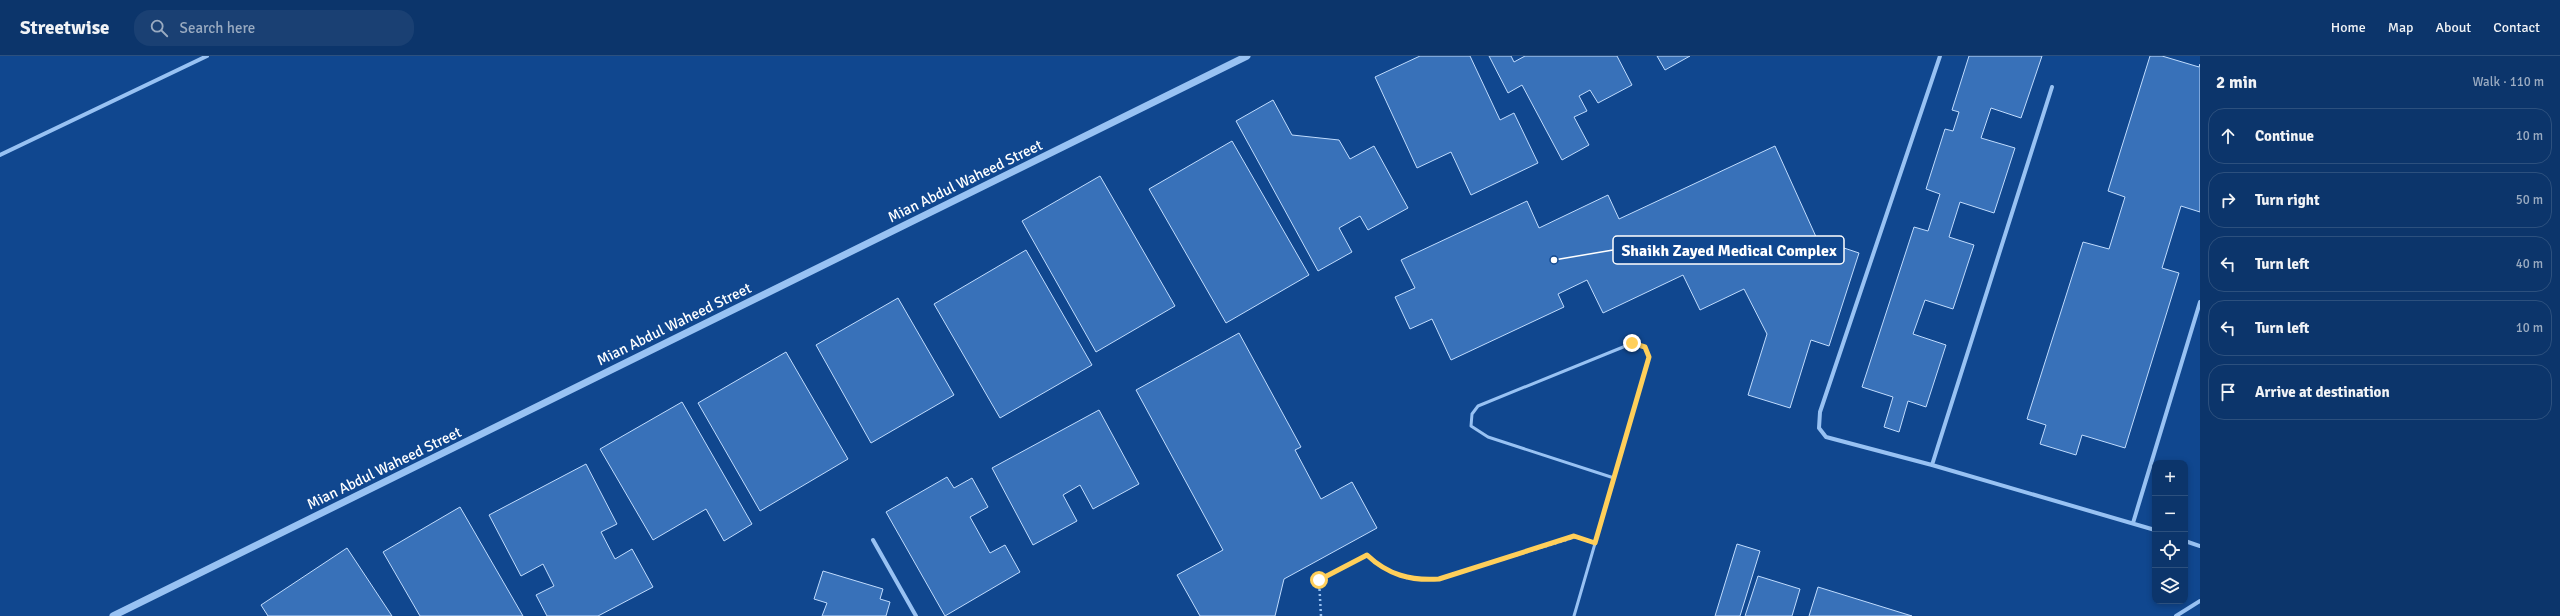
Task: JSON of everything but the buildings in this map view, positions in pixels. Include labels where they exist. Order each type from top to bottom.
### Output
[{"type":"street","points":[[0,156],[206,56]]},
{"type":"street","name":"Mian Abdul Waheed Street","points":[[113,616],[1247,56]]},
{"type":"street","points":[[1940,56],[1820,412],[1819,428],[1826,437],[1932,464],[2152,529]]},
{"type":"street","points":[[1932,464],[2052,87]]},
{"type":"street","points":[[2133,523],[2200,302]]},
{"type":"street","points":[[873,540],[916,616]]},
{"type":"street","points":[[2188,542],[2200,546]]},
{"type":"street","points":[[2176,616],[2200,601]]},
{"type":"lane","points":[[1574,616],[1595,543],[1614,478],[1649,357],[1645,347],[1632,343],[1478,406],[1472,414],[1471,426],[1488,437],[1614,478]]},
{"type":"path","points":[[1321,616],[1319,580],[1367,555],[1376,564],[1407,578],[1428,580],[1439,579],[1574,536],[1595,543]]},
{"type":"place","name":"Shaikh Zayed Medical Complex","points":[[1554,260]]},
{"type":"route","points":[[1319,580],[1367,555],[1376,564],[1388,570],[1407,578],[1422,580],[1439,579],[1574,536],[1595,543],[1649,357],[1645,347],[1632,343]]}]
